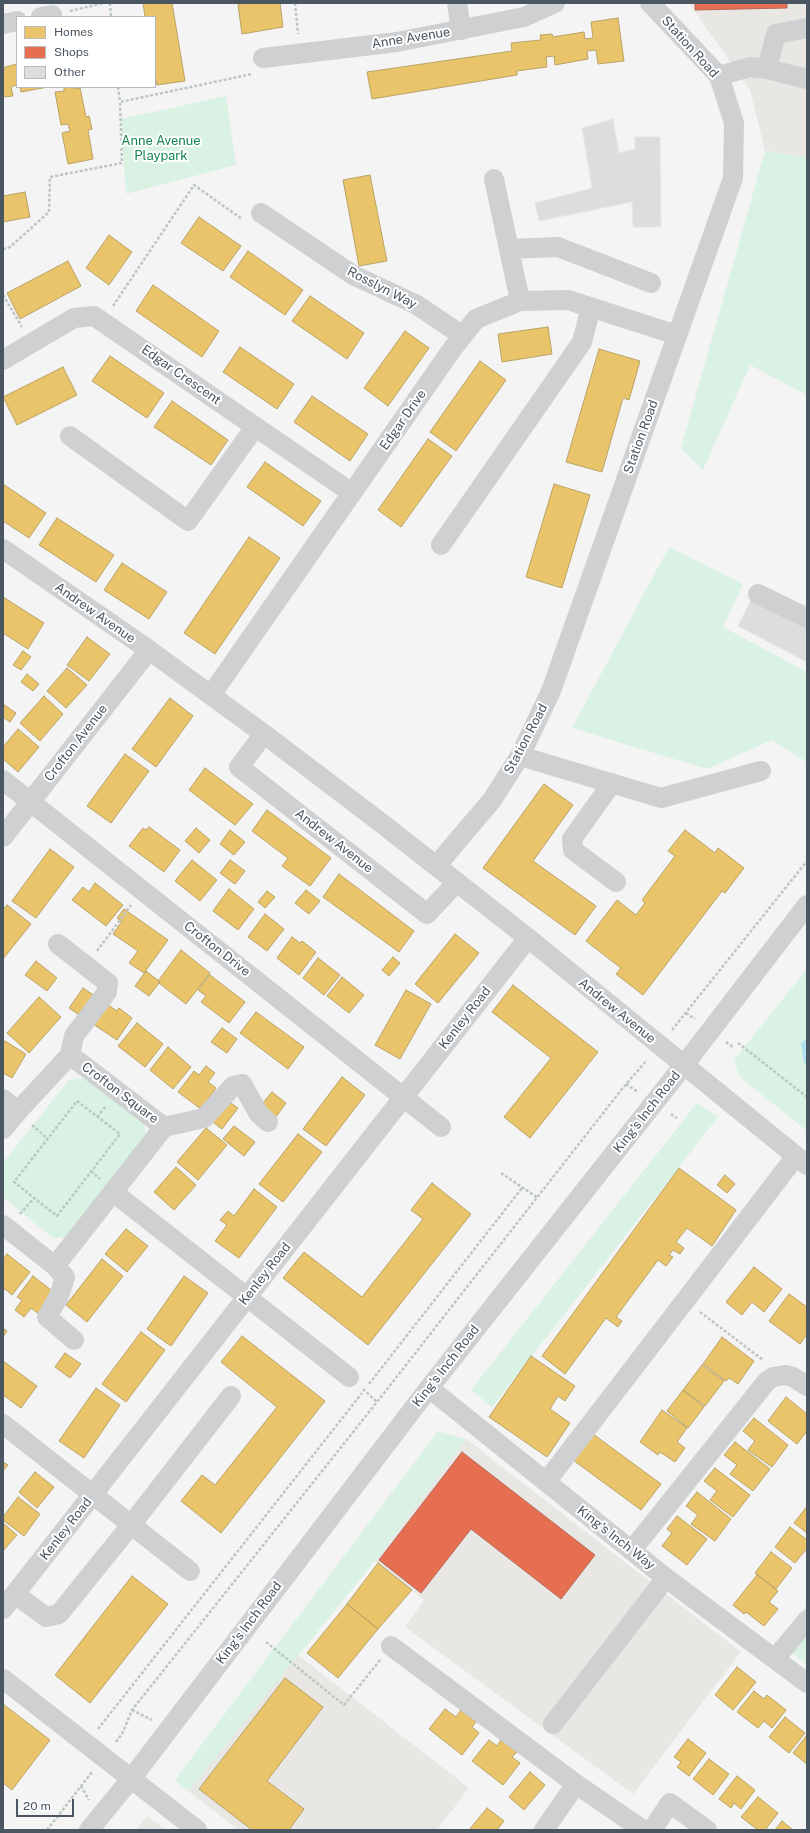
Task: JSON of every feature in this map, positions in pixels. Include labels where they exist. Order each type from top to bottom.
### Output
[{"type":"street","points":[[458,3],[461,30]]},
{"type":"street","name":"Anne Avenue","points":[[263,58],[397,42],[461,30],[524,17],[555,3]]},
{"type":"street","name":"Station Road","points":[[436,866],[492,800],[520,756],[551,691],[733,178],[734,123],[719,76],[650,3]]},
{"type":"street","points":[[3,24],[16,21]]},
{"type":"street","points":[[767,68],[776,34],[807,28]]},
{"type":"street","points":[[719,76],[750,67],[767,68],[807,79]]},
{"type":"street","points":[[494,179],[520,301]]},
{"type":"street","name":"Rosslyn Way","points":[[261,212],[353,275],[417,305],[463,336]]},
{"type":"street","points":[[510,249],[558,247],[651,283]]},
{"type":"street","name":"Edgar Drive","points":[[211,695],[476,319],[520,301],[568,300],[677,335]]},
{"type":"street","points":[[441,545],[582,342],[591,307]]},
{"type":"street","name":"Edgar Crescent","points":[[3,360],[74,318],[94,316],[352,493]]},
{"type":"street","points":[[70,436],[188,521],[255,427]]},
{"type":"street","name":"Andrew Avenue","points":[[3,550],[149,650],[264,734],[528,938],[801,1161]]},
{"type":"street","points":[[758,594],[807,618]]},
{"type":"street","name":"Crofton Avenue","points":[[3,837],[149,650]]},
{"type":"street","name":"Andrew Avenue","points":[[264,734],[239,767],[428,914],[457,882]]},
{"type":"street","points":[[520,756],[661,798],[761,771]]},
{"type":"street","name":"Crofton Drive","points":[[3,780],[441,1127]]},
{"type":"street","points":[[612,784],[572,839],[573,850],[616,882]]},
{"type":"street","name":"King's Inch Road","points":[[89,1830],[131,1778],[429,1388],[807,905]]},
{"type":"street","name":"Kenley Road","points":[[9,1602],[528,938]]},
{"type":"street","points":[[58,944],[108,983],[107,992],[74,1036],[70,1055]]},
{"type":"street","name":"Crofton Square","points":[[3,1129],[10,1105],[70,1055],[164,1127],[55,1266]]},
{"type":"street","points":[[164,1127],[204,1118],[233,1086],[242,1084],[259,1114],[268,1122]]},
{"type":"street","points":[[546,1482],[685,1300],[801,1161]]},
{"type":"street","points":[[113,1192],[246,1298],[349,1377]]},
{"type":"street","points":[[3,1225],[55,1266],[65,1277],[59,1296],[47,1317],[74,1340]]},
{"type":"street","points":[[632,1550],[767,1381],[773,1376],[785,1375],[793,1377],[807,1386]]},
{"type":"street","name":"King's Inch Way","points":[[429,1388],[666,1578],[807,1683]]},
{"type":"street","points":[[9,1602],[46,1618],[59,1614],[132,1525],[231,1396]]},
{"type":"street","points":[[3,1424],[190,1571]]},
{"type":"street","points":[[553,1724],[666,1578]]},
{"type":"street","points":[[775,1659],[807,1620]]},
{"type":"street","points":[[391,1646],[576,1784],[643,1830]]},
{"type":"street","points":[[3,1679],[197,1830]]},
{"type":"street","points":[[544,1830],[576,1784]]},
{"type":"street","points":[[652,1830],[670,1803],[707,1830]]},
{"type":"path","points":[[46,16],[104,3]]},
{"type":"path","points":[[110,3],[111,16]]},
{"type":"path","points":[[295,3],[299,54]]},
{"type":"path","points":[[120,102],[255,74],[263,58]]},
{"type":"path","points":[[3,248],[10,247],[49,212],[50,178],[122,163],[118,88]]},
{"type":"path","points":[[102,322],[194,185],[251,225],[261,212]]},
{"type":"path","points":[[3,295],[31,343]]},
{"type":"path","points":[[47,1830],[122,1734],[132,1710],[538,1198],[622,1089],[660,1045],[807,861]]},
{"type":"path","points":[[86,965],[142,890]]},
{"type":"path","points":[[738,1043],[807,1097]]},
{"type":"path","points":[[77,1101],[120,1134],[57,1216],[14,1182],[77,1101]]},
{"type":"path","points":[[501,1173],[538,1198]]},
{"type":"path","points":[[86,1744],[522,1188]]},
{"type":"path","points":[[685,1300],[772,1367],[773,1376]]},
{"type":"path","points":[[266,1642],[344,1705],[391,1646]]},
{"type":"shaded area","points":[[689,3],[807,3],[807,157],[765,151],[750,90]]},
{"type":"shaded area","points":[[466,1439],[741,1652],[633,1794],[405,1627],[424,1600],[375,1561]]},
{"type":"shaded area","points":[[298,1655],[469,1788],[437,1830],[239,1830],[188,1791]]},
{"type":"shaded area","points":[[147,1816],[166,1830],[136,1830]]},
{"type":"green space","name":"Anne Avenue Playpark","points":[[226,96],[236,165],[126,194],[121,119]]},
{"type":"green space","points":[[765,151],[807,157],[807,395],[750,365],[703,470],[681,448]]},
{"type":"green space","points":[[669,547],[743,584],[723,627],[807,672],[807,762],[772,740],[707,769],[572,728]]},
{"type":"green space","points":[[807,969],[807,1131],[739,1076],[734,1060]]},
{"type":"green space","points":[[86,1077],[144,1123],[146,1140],[69,1237],[53,1238],[3,1197],[3,1163],[69,1080]]},
{"type":"green space","points":[[697,1103],[718,1117],[492,1407],[471,1390]]},
{"type":"green space","points":[[438,1431],[466,1439],[375,1561],[188,1791],[175,1780]]},
{"type":"green space","points":[[807,1605],[807,1665],[778,1642]]},
{"type":"water","points":[[807,1038],[807,1065],[804,1062],[801,1044]]},
{"type":"building: Homes","points":[[143,3],[172,3],[185,81],[157,85],[156,16],[145,16]]},
{"type":"building: Homes","points":[[244,3],[280,3],[283,27],[242,34],[238,5]]},
{"type":"building: Homes","points":[[618,18],[624,61],[598,64],[596,50],[587,51],[588,59],[555,65],[554,56],[546,57],[547,67],[517,71],[517,75],[372,99],[367,72],[512,51],[511,43],[541,40],[540,35],[552,34],[553,37],[584,32],[585,39],[593,38],[591,22]]},
{"type":"building: Homes","points":[[16,64],[16,85],[11,87],[13,96],[3,97],[3,70],[5,70],[5,67]]},
{"type":"building: Homes","points":[[20,88],[43,88],[21,92]]},
{"type":"building: Homes","points":[[64,88],[80,88],[86,117],[89,116],[92,129],[88,130],[93,159],[68,164],[62,133],[70,131],[68,124],[61,125],[55,92],[64,91]]},
{"type":"building: Homes","points":[[370,175],[387,261],[359,266],[343,180]]},
{"type":"building: Homes","points":[[25,192],[30,217],[3,222],[3,196]]},
{"type":"building: Homes","points":[[199,217],[241,246],[223,271],[181,243]]},
{"type":"building: Homes","points":[[109,235],[132,252],[109,285],[86,268]]},
{"type":"building: Homes","points":[[248,251],[303,290],[285,315],[230,277]]},
{"type":"building: Homes","points":[[68,261],[81,286],[20,319],[7,293]]},
{"type":"building: Homes","points":[[153,285],[219,331],[202,357],[136,311]]},
{"type":"building: Homes","points":[[310,296],[364,333],[347,359],[292,321]]},
{"type":"building: Homes","points":[[548,327],[552,354],[502,362],[498,334]]},
{"type":"building: Homes","points":[[405,331],[429,348],[388,406],[364,388]]},
{"type":"building: Homes","points":[[240,347],[294,384],[277,409],[223,372]]},
{"type":"building: Homes","points":[[599,349],[640,361],[629,400],[623,398],[602,472],[566,462]]},
{"type":"building: Homes","points":[[110,356],[164,393],[147,418],[92,381]]},
{"type":"building: Homes","points":[[480,361],[506,380],[456,451],[430,432]]},
{"type":"building: Homes","points":[[63,367],[77,395],[17,425],[3,397]]},
{"type":"building: Homes","points":[[312,396],[368,434],[350,461],[294,422]]},
{"type":"building: Homes","points":[[172,401],[228,440],[211,465],[154,427]]},
{"type":"building: Homes","points":[[428,439],[452,456],[401,527],[378,510]]},
{"type":"building: Homes","points":[[265,462],[321,501],[303,526],[247,487]]},
{"type":"building: Homes","points":[[3,484],[46,513],[29,538],[3,521]]},
{"type":"building: Homes","points":[[554,484],[590,495],[562,588],[526,577]]},
{"type":"building: Homes","points":[[57,518],[114,555],[96,582],[39,545]]},
{"type":"building: Homes","points":[[249,537],[280,558],[215,654],[184,633]]},
{"type":"building: Homes","points":[[122,563],[167,592],[149,619],[104,590]]},
{"type":"building: Homes","points":[[3,597],[44,623],[28,649],[3,633]]},
{"type":"building: Homes","points":[[87,637],[110,654],[89,681],[67,665]]},
{"type":"building: Homes","points":[[23,651],[31,657],[21,670],[13,665]]},
{"type":"building: Homes","points":[[67,668],[87,685],[66,708],[47,691]]},
{"type":"building: Homes","points":[[27,674],[39,684],[33,691],[21,682]]},
{"type":"building: Homes","points":[[44,696],[63,714],[40,741],[20,723]]},
{"type":"building: Homes","points":[[170,698],[193,716],[156,767],[132,749]]},
{"type":"building: Homes","points":[[3,704],[16,713],[10,722],[3,717]]},
{"type":"building: Homes","points":[[18,729],[39,747],[18,772],[3,759],[3,747]]},
{"type":"building: Homes","points":[[125,754],[149,771],[111,823],[87,806]]},
{"type":"building: Homes","points":[[205,768],[253,804],[235,825],[189,790]]},
{"type":"building: Homes","points":[[544,784],[573,805],[533,861],[596,906],[575,935],[483,868]]},
{"type":"building: Homes","points":[[267,810],[331,858],[310,886],[282,866],[288,858],[252,831]]},
{"type":"building: Homes","points":[[149,827],[180,850],[164,872],[129,846],[143,828],[146,830]]},
{"type":"building: Homes","points":[[196,828],[210,840],[199,853],[185,841]]},
{"type":"building: Homes","points":[[230,830],[245,842],[234,855],[220,844]]},
{"type":"building: Homes","points":[[685,830],[715,853],[718,848],[744,868],[725,893],[722,891],[643,995],[616,974],[621,968],[586,941],[617,900],[636,915],[645,903],[642,900],[675,856],[668,851]]},
{"type":"building: Homes","points":[[50,849],[74,867],[36,918],[12,901]]},
{"type":"building: Homes","points":[[192,860],[217,880],[200,901],[175,881]]},
{"type":"building: Homes","points":[[230,860],[245,871],[235,884],[220,873]]},
{"type":"building: Homes","points":[[339,874],[414,931],[399,952],[323,897]]},
{"type":"building: Homes","points":[[95,883],[123,905],[106,926],[72,900],[83,887],[89,892]]},
{"type":"building: Homes","points":[[229,889],[254,909],[238,930],[213,911]]},
{"type":"building: Homes","points":[[306,890],[320,901],[309,914],[295,903]]},
{"type":"building: Homes","points":[[267,891],[275,897],[265,908],[258,902]]},
{"type":"building: Homes","points":[[7,905],[31,924],[3,959],[3,910]]},
{"type":"building: Homes","points":[[124,909],[168,940],[144,973],[129,963],[138,951],[113,934],[122,921],[117,918]]},
{"type":"building: Homes","points":[[265,914],[284,929],[267,951],[248,937]]},
{"type":"building: Homes","points":[[455,934],[479,953],[438,1003],[415,984]]},
{"type":"building: Homes","points":[[292,937],[300,943],[302,941],[316,952],[299,975],[277,958]]},
{"type":"building: Homes","points":[[181,950],[210,973],[186,1004],[158,981]]},
{"type":"building: Homes","points":[[393,957],[400,963],[389,976],[382,970]]},
{"type":"building: Homes","points":[[318,958],[340,975],[324,995],[303,978]]},
{"type":"building: Homes","points":[[36,961],[57,978],[47,991],[25,975]]},
{"type":"building: Homes","points":[[146,971],[160,982],[149,996],[135,986]]},
{"type":"building: Homes","points":[[210,975],[245,1002],[229,1023],[201,1002],[206,996],[198,990]]},
{"type":"building: Homes","points":[[342,977],[364,995],[349,1013],[327,996]]},
{"type":"building: Homes","points":[[513,985],[598,1052],[530,1138],[504,1117],[551,1058],[492,1012]]},
{"type":"building: Homes","points":[[83,988],[117,1011],[119,1008],[132,1018],[117,1040],[69,1008]]},
{"type":"building: Homes","points":[[406,990],[431,1004],[400,1059],[375,1045]]},
{"type":"building: Homes","points":[[39,997],[61,1017],[29,1053],[7,1033]]},
{"type":"building: Homes","points":[[256,1012],[304,1047],[288,1069],[240,1033]]},
{"type":"building: Homes","points":[[137,1023],[163,1044],[145,1067],[118,1046]]},
{"type":"building: Homes","points":[[222,1028],[237,1039],[227,1053],[211,1042]]},
{"type":"building: Homes","points":[[5,1041],[26,1054],[12,1078],[3,1073],[3,1044]]},
{"type":"building: Homes","points":[[168,1047],[191,1067],[173,1089],[150,1070]]},
{"type":"building: Homes","points":[[206,1066],[215,1073],[208,1082],[216,1088],[201,1109],[178,1092],[194,1071],[199,1075]]},
{"type":"building: Homes","points":[[342,1077],[365,1095],[326,1146],[303,1129]]},
{"type":"building: Homes","points":[[215,1092],[238,1108],[222,1129],[210,1120]]},
{"type":"building: Homes","points":[[272,1092],[286,1103],[276,1117],[261,1105]]},
{"type":"building: Homes","points":[[234,1126],[255,1142],[244,1156],[223,1139]]},
{"type":"building: Homes","points":[[206,1128],[227,1145],[198,1180],[177,1162]]},
{"type":"building: Homes","points":[[298,1134],[322,1152],[283,1202],[259,1184]]},
{"type":"building: Homes","points":[[176,1167],[196,1185],[174,1210],[154,1192]]},
{"type":"building: Homes","points":[[679,1168],[736,1210],[712,1246],[687,1228],[676,1242],[684,1248],[680,1254],[673,1250],[669,1255],[673,1257],[666,1266],[658,1260],[616,1317],[622,1321],[618,1327],[606,1318],[565,1374],[542,1356]]},
{"type":"building: Homes","points":[[725,1175],[735,1184],[727,1193],[717,1185]]},
{"type":"building: Homes","points":[[432,1183],[471,1214],[368,1345],[283,1278],[304,1252],[362,1297],[423,1219],[411,1210]]},
{"type":"building: Homes","points":[[254,1189],[277,1207],[239,1258],[215,1241],[227,1225],[220,1220],[228,1211],[234,1216]]},
{"type":"building: Homes","points":[[126,1229],[148,1246],[127,1272],[105,1254]]},
{"type":"building: Homes","points":[[7,1254],[30,1272],[12,1295],[5,1289],[3,1291],[3,1259]]},
{"type":"building: Homes","points":[[102,1259],[123,1276],[87,1322],[66,1305]]},
{"type":"building: Homes","points":[[754,1267],[782,1289],[764,1312],[752,1302],[742,1315],[726,1302]]},
{"type":"building: Homes","points":[[33,1276],[55,1293],[39,1314],[31,1308],[24,1317],[15,1310],[22,1300],[17,1297]]},
{"type":"building: Homes","points":[[184,1276],[208,1293],[171,1346],[147,1329]]},
{"type":"building: Homes","points":[[789,1294],[807,1307],[807,1334],[800,1344],[769,1321]]},
{"type":"building: Homes","points":[[3,1328],[7,1331],[3,1337]]},
{"type":"building: Homes","points":[[141,1332],[165,1350],[126,1402],[102,1384]]},
{"type":"building: Homes","points":[[242,1336],[325,1401],[221,1533],[181,1501],[202,1475],[215,1485],[277,1407],[221,1362]]},
{"type":"building: Homes","points":[[722,1337],[754,1361],[738,1384],[729,1378],[726,1381],[703,1364]]},
{"type":"building: Homes","points":[[65,1353],[81,1364],[70,1378],[55,1367]]},
{"type":"building: Homes","points":[[531,1356],[575,1386],[565,1401],[558,1396],[550,1409],[570,1423],[547,1457],[489,1417]]},
{"type":"building: Homes","points":[[3,1361],[37,1386],[21,1408],[3,1395]]},
{"type":"building: Homes","points":[[702,1365],[724,1381],[705,1406],[683,1390]]},
{"type":"building: Homes","points":[[96,1388],[120,1405],[84,1458],[59,1441]]},
{"type":"building: Homes","points":[[683,1390],[704,1407],[688,1428],[667,1411]]},
{"type":"building: Homes","points":[[786,1397],[807,1414],[807,1431],[797,1444],[768,1421]]},
{"type":"building: Homes","points":[[662,1410],[687,1428],[677,1442],[685,1448],[675,1462],[660,1452],[658,1455],[640,1442]]},
{"type":"building: Homes","points":[[754,1418],[788,1445],[772,1467],[748,1450],[755,1441],[743,1431]]},
{"type":"building: Homes","points":[[593,1434],[661,1484],[641,1510],[573,1460]]},
{"type":"building: Homes","points":[[735,1442],[770,1469],[753,1491],[730,1474],[737,1465],[724,1455]]},
{"type":"building: Homes","points":[[3,1462],[8,1465],[3,1471]]},
{"type":"building: Homes","points":[[715,1468],[750,1495],[733,1517],[710,1500],[717,1491],[704,1481]]},
{"type":"building: Homes","points":[[35,1472],[54,1487],[37,1508],[19,1492]]},
{"type":"building: Homes","points":[[697,1492],[731,1519],[715,1541],[691,1524],[698,1515],[686,1506]]},
{"type":"building: Homes","points":[[18,1497],[40,1514],[24,1536],[3,1520],[3,1517]]},
{"type":"building: Homes","points":[[807,1506],[807,1533],[794,1523]]},
{"type":"building: Homes","points":[[677,1516],[707,1539],[687,1565],[662,1546],[672,1533],[667,1529]]},
{"type":"building: Homes","points":[[3,1523],[17,1535],[3,1551]]},
{"type":"building: Homes","points":[[790,1527],[807,1540],[807,1548],[795,1563],[775,1547]]},
{"type":"building: Homes","points":[[771,1552],[792,1568],[776,1589],[755,1573]]},
{"type":"building: Homes","points":[[378,1563],[412,1590],[378,1629],[347,1604]]},
{"type":"building: Homes","points":[[757,1575],[778,1591],[769,1602],[778,1609],[764,1626],[746,1612],[744,1614],[733,1605]]},
{"type":"building: Homes","points":[[132,1576],[168,1604],[90,1703],[55,1675]]},
{"type":"building: Homes","points":[[347,1604],[378,1629],[338,1678],[307,1653]]},
{"type":"building: Homes","points":[[737,1667],[756,1682],[733,1710],[715,1695]]},
{"type":"building: Homes","points":[[285,1678],[323,1707],[267,1781],[304,1809],[289,1830],[252,1830],[199,1789]]},
{"type":"building: Homes","points":[[754,1691],[764,1699],[767,1695],[786,1710],[772,1728],[764,1721],[758,1728],[737,1712]]},
{"type":"building: Homes","points":[[3,1704],[50,1740],[12,1790],[3,1783]]},
{"type":"building: Homes","points":[[445,1709],[456,1717],[461,1710],[476,1722],[472,1727],[479,1733],[462,1755],[429,1729]]},
{"type":"building: Homes","points":[[785,1717],[805,1733],[789,1753],[769,1737]]},
{"type":"building: Homes","points":[[807,1735],[807,1764],[793,1753]]},
{"type":"building: Homes","points":[[688,1739],[706,1753],[689,1776],[677,1767],[681,1762],[674,1757]]},
{"type":"building: Homes","points":[[489,1740],[497,1746],[501,1740],[517,1752],[512,1757],[520,1763],[503,1785],[472,1761]]},
{"type":"building: Homes","points":[[709,1759],[729,1774],[713,1795],[693,1779]]},
{"type":"building: Homes","points":[[530,1772],[545,1785],[524,1810],[509,1797]]},
{"type":"building: Homes","points":[[737,1776],[755,1790],[741,1809],[734,1803],[731,1808],[719,1799]]},
{"type":"building: Homes","points":[[758,1797],[778,1813],[765,1830],[758,1830],[741,1817]]},
{"type":"building: Homes","points":[[487,1808],[504,1821],[497,1830],[469,1830]]},
{"type":"building: Homes","points":[[782,1821],[793,1830],[775,1830]]},
{"type":"building: Shops","points":[[695,3],[787,3],[787,8],[695,10]]},
{"type":"building: Shops","points":[[462,1452],[595,1555],[561,1599],[471,1529],[421,1593],[379,1560]]},
{"type":"building: Other","points":[[613,119],[619,153],[635,149],[635,137],[660,137],[661,227],[633,227],[632,202],[539,221],[535,203],[592,188],[582,128]]},
{"type":"building: Other","points":[[752,598],[807,627],[807,662],[738,626]]}]
